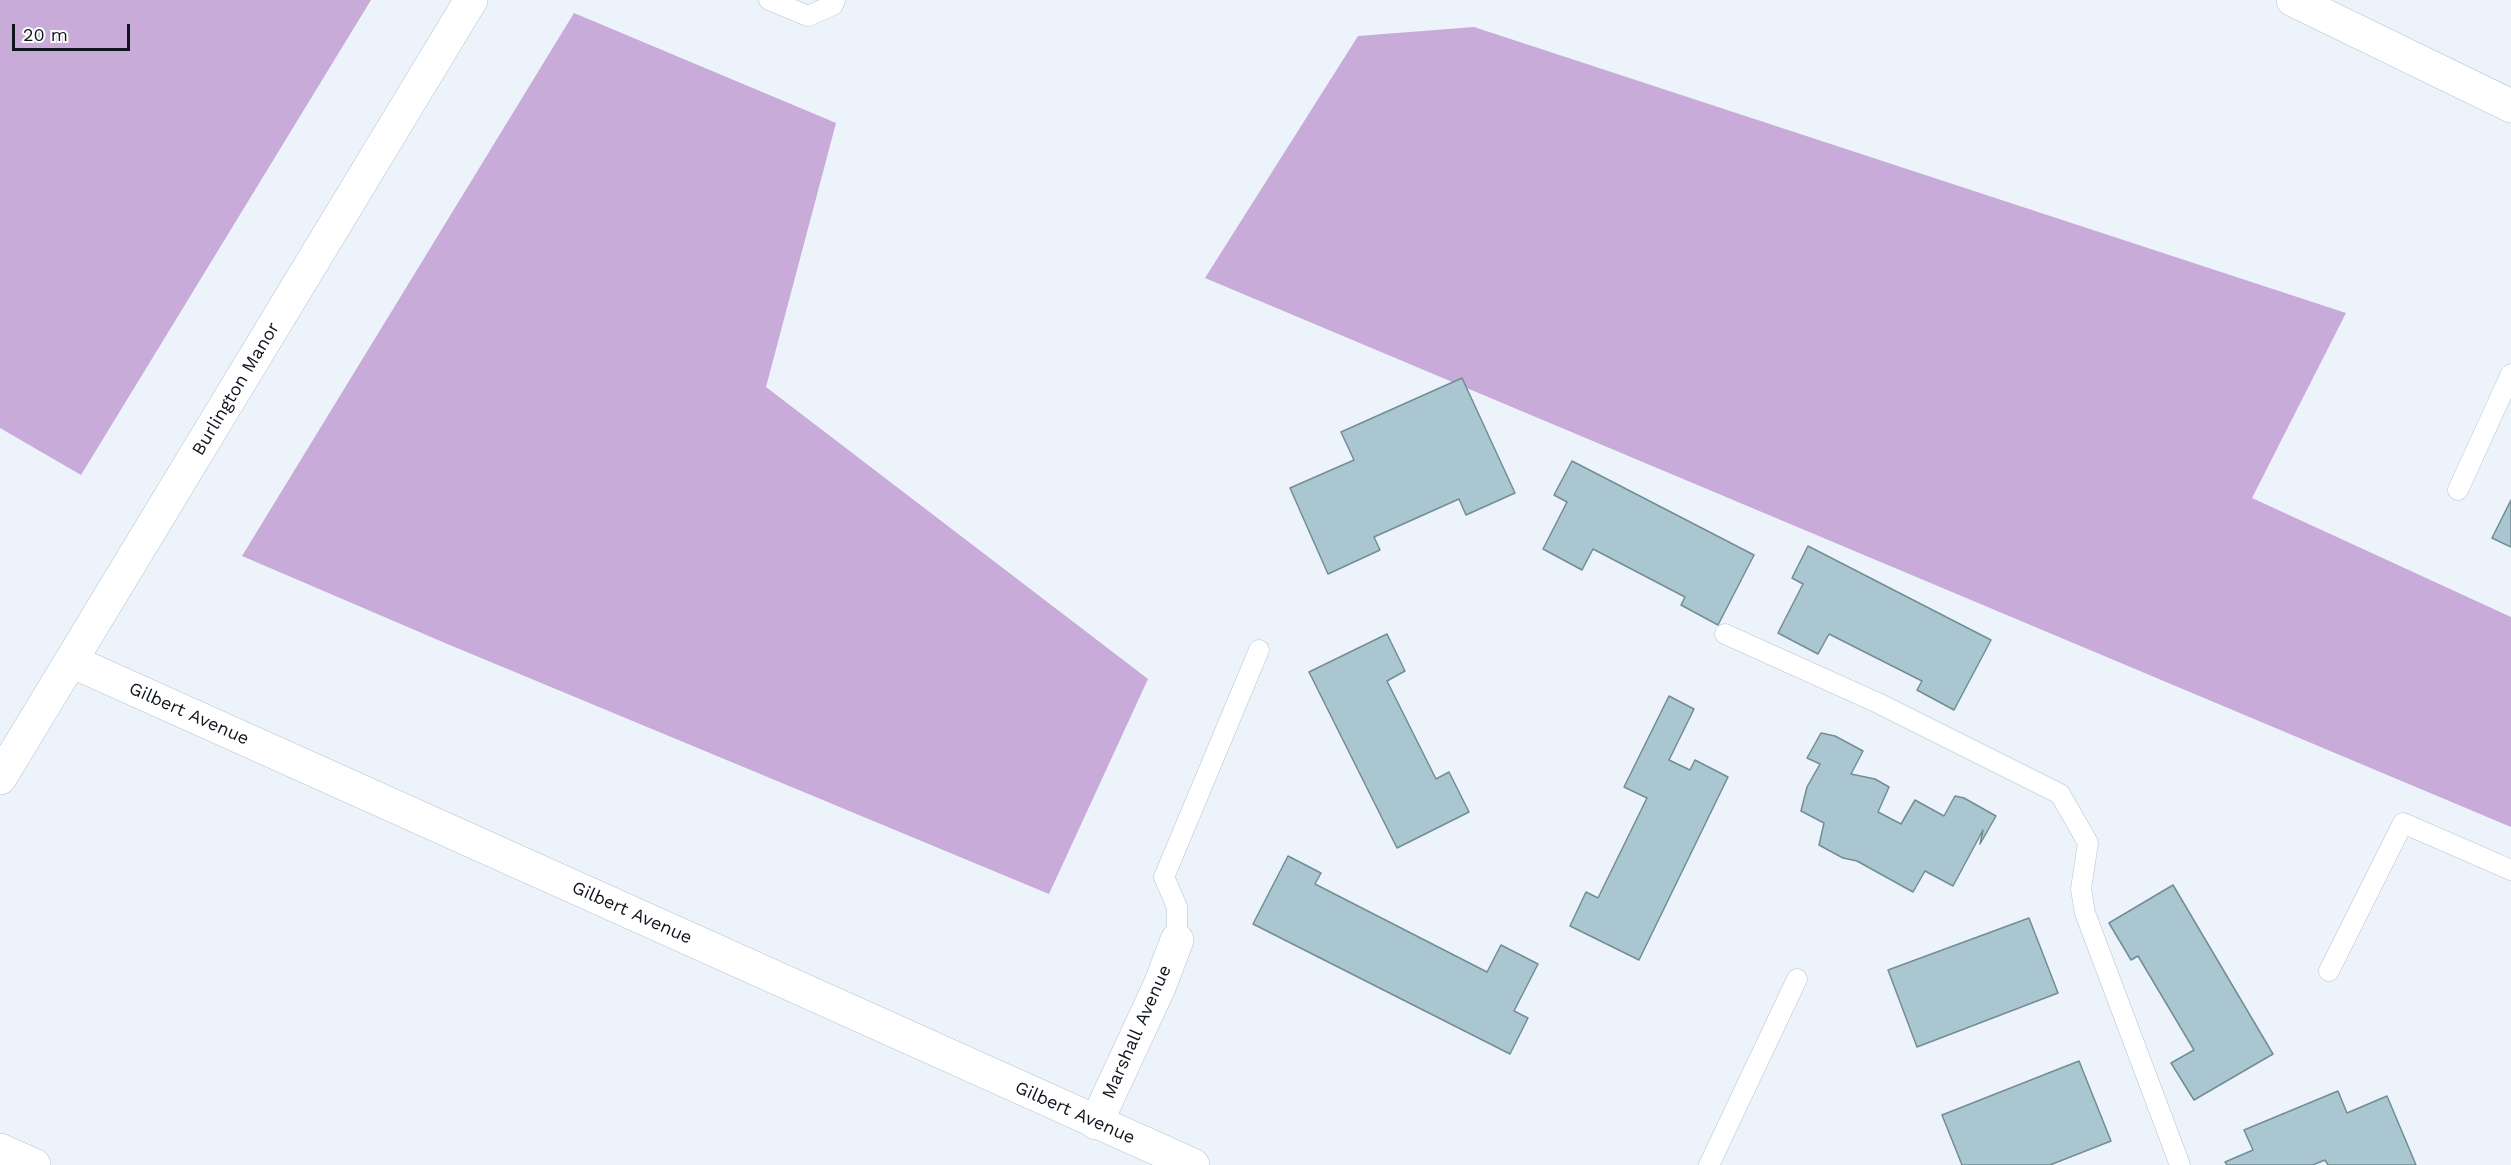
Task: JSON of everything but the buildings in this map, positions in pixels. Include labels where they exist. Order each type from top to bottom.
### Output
[{"type":"street","name":"Burlington Manor","points":[[4,764],[71,661],[471,0]]},
{"type":"street","points":[[2293,0],[2511,106]]},
{"type":"street","name":"Gilbert Avenue","points":[[71,661],[1193,1165]]},
{"type":"street","name":"Marshall Avenue","points":[[1096,1122],[1160,985],[1177,940]]},
{"type":"street","points":[[0,1150],[34,1165]]},
{"type":"lane","points":[[769,0],[808,16],[833,5],[835,0]]},
{"type":"lane","points":[[2457,490],[2511,374]]},
{"type":"lane","points":[[1725,634],[1878,703],[2060,794],[2088,843],[2080,889],[2085,913],[2180,1165]]},
{"type":"lane","points":[[1177,940],[1177,907],[1164,877],[1259,650]]},
{"type":"lane","points":[[2329,971],[2403,823],[2511,870]]},
{"type":"lane","points":[[1709,1165],[1797,980]]},
{"type":"shaded area","points":[[0,0],[371,0],[81,475],[0,428]]},
{"type":"shaded area","points":[[574,13],[836,123],[766,387],[1148,679],[1049,894],[445,643],[242,556]]},
{"type":"shaded area","points":[[1474,27],[2346,313],[2252,498],[2511,617],[2511,827],[1205,278],[1358,36]]}]
